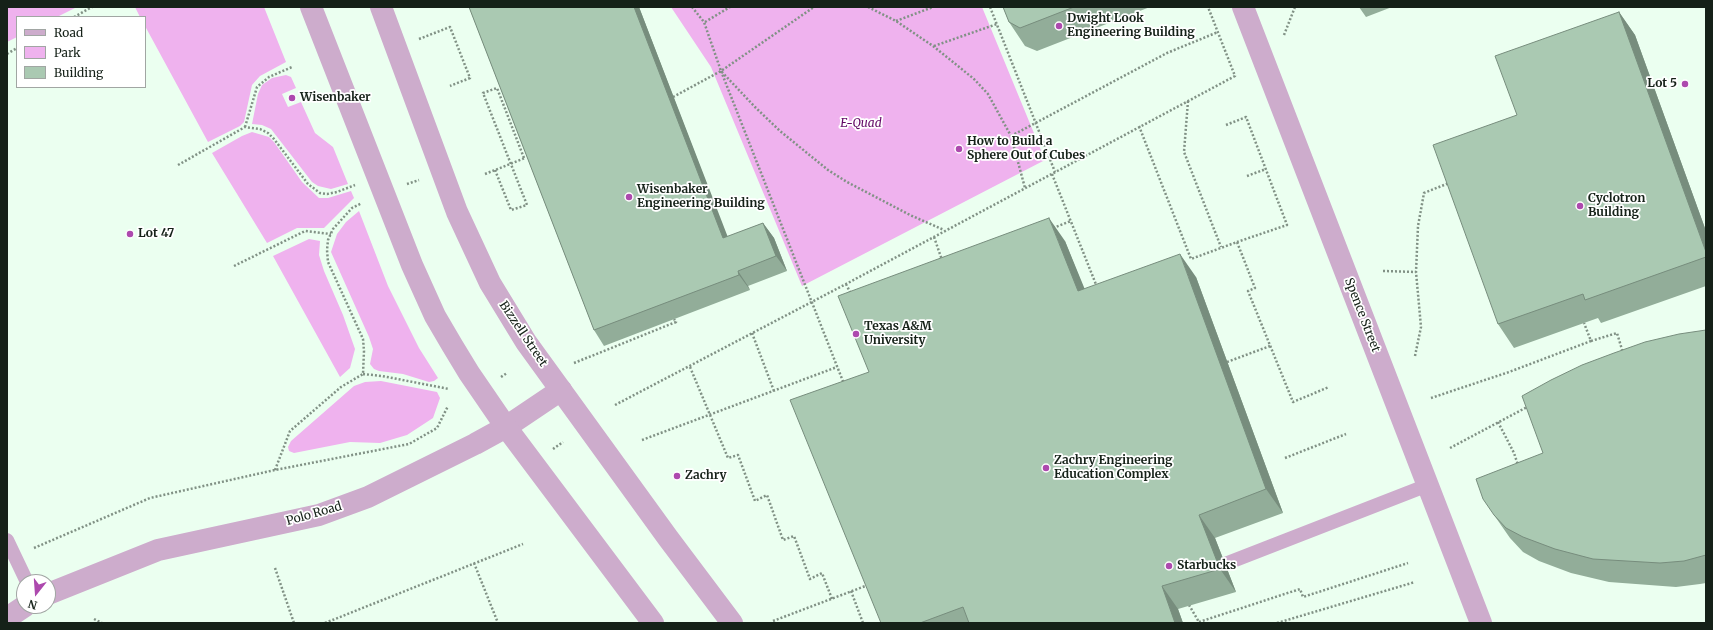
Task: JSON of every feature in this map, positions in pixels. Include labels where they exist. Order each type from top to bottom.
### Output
[{"type":"street","points":[[311,7],[400,234],[436,316],[469,373],[506,427],[653,623]]},
{"type":"street","name":"Bizzell Street","points":[[381,7],[457,212],[490,283],[526,342],[668,538],[732,623]]},
{"type":"street","name":"Spence Street","points":[[1243,7],[1481,623]]},
{"type":"street","name":"Polo Road","points":[[56,591],[158,550],[319,515],[368,497],[476,444],[506,427],[561,390]]},
{"type":"street","points":[[7,618],[16,612]]},
{"type":"lane","points":[[1225,564],[1428,485]]},
{"type":"lane","points":[[7,540],[23,574]]},
{"type":"path","points":[[76,16],[92,7]]},
{"type":"path","points":[[692,7],[704,22],[721,71],[845,387]]},
{"type":"path","points":[[704,22],[730,7]]},
{"type":"path","points":[[673,97],[721,71],[814,7]]},
{"type":"path","points":[[868,7],[896,21],[934,46],[974,79],[988,94],[1011,136],[1025,188]]},
{"type":"path","points":[[896,21],[933,7]]},
{"type":"path","points":[[990,7],[1037,123],[1055,172]]},
{"type":"path","points":[[615,406],[1235,76],[1208,7]]},
{"type":"path","points":[[1284,35],[1295,7]]},
{"type":"path","points":[[934,46],[997,24]]},
{"type":"path","points":[[419,40],[450,27],[470,78],[450,86]]},
{"type":"path","points":[[1011,136],[1167,53],[1218,32]]},
{"type":"path","points":[[7,54],[16,49]]},
{"type":"path","points":[[245,127],[257,87],[269,76],[292,67]]},
{"type":"path","points":[[721,71],[780,131],[828,170],[885,202],[945,231]]},
{"type":"path","points":[[495,170],[511,210],[527,204],[483,93],[497,88],[524,158]]},
{"type":"path","points":[[1188,101],[1184,152],[1221,247]]},
{"type":"path","points":[[1139,126],[1190,259],[1287,225],[1246,117],[1226,125]]},
{"type":"path","points":[[178,165],[245,127],[260,129],[274,138],[308,184],[320,193],[328,194],[337,192],[355,185]]},
{"type":"path","points":[[485,174],[530,156]]},
{"type":"path","points":[[1247,176],[1266,169]]},
{"type":"path","points":[[1052,174],[1099,292]]},
{"type":"path","points":[[402,187],[420,179]]},
{"type":"path","points":[[1415,356],[1421,327],[1416,272],[1418,226],[1424,193],[1454,181]]},
{"type":"path","points":[[362,202],[352,208],[343,217],[331,234],[327,250],[328,262],[363,339],[363,374]]},
{"type":"path","points":[[1049,230],[1071,221]]},
{"type":"path","points":[[234,266],[305,231],[331,234]]},
{"type":"path","points":[[934,237],[944,265]]},
{"type":"path","points":[[1237,242],[1255,288],[1248,291],[1293,402],[1328,387]]},
{"type":"path","points":[[1384,271],[1416,272]]},
{"type":"path","points":[[846,284],[852,296]]},
{"type":"path","points":[[574,363],[676,322],[674,319]]},
{"type":"path","points":[[1584,323],[1591,341]]},
{"type":"path","points":[[752,333],[774,391]]},
{"type":"path","points":[[1431,398],[1617,333],[1623,353]]},
{"type":"path","points":[[1227,362],[1270,346]]},
{"type":"path","points":[[690,367],[728,458],[738,455],[755,501],[767,495],[783,540],[794,536],[810,579],[822,573],[832,599]]},
{"type":"path","points":[[642,440],[837,367]]},
{"type":"path","points":[[275,470],[290,431],[341,387],[363,374],[382,376],[451,389]]},
{"type":"path","points":[[1450,448],[1530,405]]},
{"type":"path","points":[[31,550],[150,498],[275,470],[409,444],[437,428],[448,406]]},
{"type":"path","points":[[1498,422],[1514,453],[1518,468]]},
{"type":"path","points":[[1285,458],[1346,434]]},
{"type":"path","points":[[325,623],[523,544]]},
{"type":"path","points":[[474,563],[498,623]]},
{"type":"path","points":[[1189,606],[1199,623],[1300,589],[1303,597],[1408,563]]},
{"type":"path","points":[[275,568],[294,623]]},
{"type":"path","points":[[1277,623],[1415,582]]},
{"type":"path","points":[[773,621],[872,583]]},
{"type":"path","points":[[851,591],[863,623]]},
{"type":"path","points":[[94,619],[102,623]]},
{"type":"green space","points":[[7,7],[77,7],[59,16],[16,16],[16,38],[7,42]]},
{"type":"green space","points":[[135,7],[264,7],[286,62],[260,76],[252,85],[244,122],[240,126],[208,142],[146,28],[146,16],[140,16]]},
{"type":"green space","name":"E-Quad","points":[[671,7],[982,7],[1045,160],[802,286],[711,67]]},
{"type":"green space","points":[[286,75],[291,77],[296,88],[282,94],[288,107],[301,102],[315,133],[333,147],[348,184],[331,189],[318,186],[312,182],[271,129],[262,125],[252,124],[258,94],[262,85],[272,78]]},
{"type":"green space","points":[[252,132],[269,137],[302,182],[319,198],[328,198],[351,191],[354,198],[324,228],[297,228],[267,243],[212,153]]},
{"type":"green space","points":[[359,211],[388,286],[419,348],[438,378],[434,381],[429,382],[403,374],[379,371],[374,369],[370,364],[373,349],[369,337],[331,252],[337,234],[346,222]]},
{"type":"green space","points":[[309,239],[320,241],[319,255],[324,271],[343,315],[355,349],[350,368],[340,377],[273,256]]},
{"type":"green space","points":[[381,381],[437,392],[440,398],[433,418],[407,435],[380,443],[350,442],[294,453],[289,451],[288,447],[291,441],[354,386],[365,382]]},
{"type":"building","name":"Wisenbaker Engineering Building","points":[[469,7],[634,7],[723,238],[763,223],[776,256],[738,271],[739,275],[594,330]]},
{"type":"building","points":[[1003,7],[1074,7],[1020,28],[1009,22]]},
{"type":"building","name":"Cyclotron Building","points":[[1619,12],[1706,252],[1706,257],[1585,300],[1583,294],[1498,324],[1433,145],[1517,115],[1495,56]]},
{"type":"building","name":"Zachry Engineering Education Complex","points":[[1049,218],[1078,291],[1180,254],[1266,489],[1199,515],[1220,569],[1162,586],[1175,623],[969,623],[963,607],[920,623],[881,623],[790,400],[869,372],[838,296]]},
{"type":"building","points":[[1706,330],[1706,555],[1684,561],[1660,563],[1593,559],[1555,549],[1523,537],[1506,528],[1494,515],[1483,499],[1476,479],[1543,453],[1522,396],[1582,365],[1614,353],[1645,342],[1679,334]]},
{"type":"place","name":"Dwight Look Engineering Building","points":[[1059,26]]},
{"type":"place","name":"Lot 5","points":[[1685,84]]},
{"type":"place","name":"Wisenbaker","points":[[292,98]]},
{"type":"place","name":"How to Build a Sphere Out of Cubes","points":[[959,149]]},
{"type":"place","name":"Wisenbaker Engineering Building","points":[[629,197]]},
{"type":"place","name":"Cyclotron Building","points":[[1580,206]]},
{"type":"place","name":"Lot 47","points":[[130,234]]},
{"type":"place","name":"Texas A&M University","points":[[856,334]]},
{"type":"place","name":"Zachry Engineering Education Complex","points":[[1046,468]]},
{"type":"place","name":"Zachry","points":[[677,476]]},
{"type":"place","name":"Starbucks","points":[[1169,566]]}]
